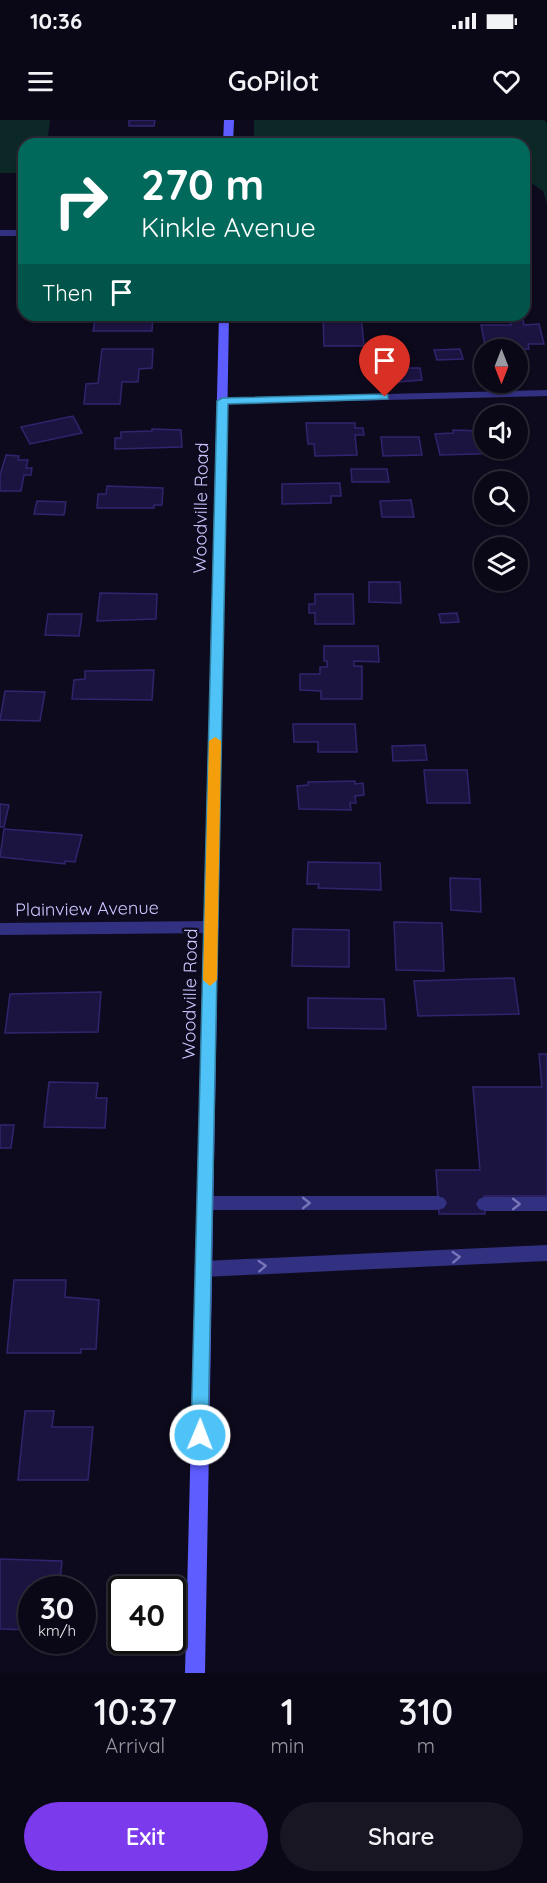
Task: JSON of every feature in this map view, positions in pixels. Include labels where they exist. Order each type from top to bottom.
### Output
[{"type":"street","points":[[228,138],[229,120]]},
{"type":"street","points":[[0,233],[18,233]]},
{"type":"street","name":"Woodville Road","points":[[195,1673],[224,321]]},
{"type":"street","points":[[222,401],[547,393]]},
{"type":"street","name":"Plainview Avenue","points":[[0,929],[211,927]]},
{"type":"street","points":[[205,1203],[438,1203]]},
{"type":"street","points":[[484,1204],[547,1204]]},
{"type":"street","points":[[203,1269],[547,1253]]},
{"type":"green space","points":[[0,120],[50,120],[48,138],[18,138],[18,173],[0,173]]},
{"type":"green space","points":[[254,120],[544,120],[547,123],[547,203],[543,191],[530,182],[530,138],[254,138]]},
{"type":"building","points":[[129,120],[155,120],[154,126],[129,126]]},
{"type":"building","points":[[95,321],[153,321],[152,331],[93,331]]},
{"type":"building","points":[[323,321],[362,321],[364,346],[324,346]]},
{"type":"building","points":[[510,321],[523,321],[524,325],[539,324],[544,344],[528,344],[528,339],[484,339],[481,325],[511,325]]},
{"type":"building","points":[[102,349],[153,349],[152,368],[139,369],[138,382],[122,382],[120,404],[84,404],[86,384],[98,383]]},
{"type":"building","points":[[460,349],[463,359],[437,360],[434,350]]},
{"type":"building","points":[[383,364],[405,364],[406,368],[420,368],[422,380],[385,383]]},
{"type":"building","points":[[73,416],[82,433],[30,444],[21,427]]},
{"type":"building","points":[[306,423],[355,423],[355,428],[363,428],[364,435],[355,435],[357,455],[315,456],[314,444],[308,444]]},
{"type":"building","points":[[152,429],[181,430],[182,447],[115,449],[115,438],[121,438],[121,432],[152,431]]},
{"type":"building","points":[[453,430],[474,431],[474,454],[440,455],[435,434],[453,433]]},
{"type":"building","points":[[381,437],[419,437],[422,455],[383,456]]},
{"type":"building","points":[[6,455],[19,456],[18,460],[28,460],[26,468],[32,468],[31,475],[24,475],[21,491],[0,491],[0,475]]},
{"type":"building","points":[[351,469],[387,469],[389,482],[352,482]]},
{"type":"building","points":[[340,483],[341,496],[331,496],[331,503],[282,504],[282,484]]},
{"type":"building","points":[[107,486],[163,488],[162,505],[154,505],[154,508],[97,508],[98,494],[106,494]]},
{"type":"building","points":[[411,500],[414,517],[382,517],[380,501]]},
{"type":"building","points":[[37,501],[66,502],[64,515],[34,514]]},
{"type":"building","points":[[369,582],[400,582],[401,603],[369,602]]},
{"type":"building","points":[[100,593],[157,594],[156,619],[97,621]]},
{"type":"building","points":[[315,594],[353,594],[354,624],[315,624],[315,613],[309,613],[309,604],[315,604]]},
{"type":"building","points":[[457,613],[459,622],[441,623],[439,614]]},
{"type":"building","points":[[48,614],[82,614],[79,636],[45,635]]},
{"type":"building","points":[[324,646],[378,646],[379,662],[354,661],[354,666],[362,666],[362,699],[321,699],[321,691],[300,690],[300,674],[320,674],[320,667],[327,667],[327,661],[324,661]]},
{"type":"building","points":[[154,670],[152,700],[72,699],[74,680],[85,679],[85,671]]},
{"type":"building","points":[[5,691],[45,692],[40,721],[0,720]]},
{"type":"building","points":[[293,724],[355,724],[357,752],[318,752],[318,742],[294,742]]},
{"type":"building","points":[[425,745],[427,760],[393,761],[392,746]]},
{"type":"building","points":[[424,770],[467,770],[470,803],[427,803]]},
{"type":"building","points":[[355,781],[355,784],[363,783],[364,795],[355,796],[356,803],[350,803],[351,810],[299,809],[297,786],[308,785],[308,782]]},
{"type":"building","points":[[0,804],[9,805],[4,827],[0,827]]},
{"type":"building","points":[[4,829],[82,835],[75,862],[65,861],[65,864],[0,857]]},
{"type":"building","points":[[308,862],[380,863],[381,890],[318,888],[319,884],[307,884]]},
{"type":"building","points":[[450,878],[480,879],[481,912],[451,910]]},
{"type":"building","points":[[394,922],[442,923],[444,971],[396,970]]},
{"type":"building","points":[[293,929],[349,930],[349,967],[292,966]]},
{"type":"building","points":[[514,978],[519,1014],[418,1016],[414,981]]},
{"type":"building","points":[[101,992],[98,1032],[5,1033],[10,994]]},
{"type":"building","points":[[308,998],[384,999],[386,1029],[308,1028]]},
{"type":"building","points":[[539,1054],[547,1054],[547,1196],[484,1196],[485,1214],[439,1214],[436,1170],[480,1170],[473,1087],[542,1087]]},
{"type":"building","points":[[49,1082],[98,1083],[96,1098],[107,1098],[105,1128],[44,1127]]},
{"type":"building","points":[[0,1125],[14,1125],[11,1148],[0,1148]]},
{"type":"building","points":[[14,1280],[66,1280],[65,1297],[99,1300],[96,1349],[81,1349],[81,1353],[7,1353]]},
{"type":"building","points":[[25,1411],[54,1411],[52,1427],[93,1427],[88,1480],[18,1480]]},
{"type":"building","points":[[0,1559],[62,1561],[60,1576],[18,1576],[18,1630],[0,1629]]},
{"type":"slow traffic","points":[[210,980],[215,741]]},
{"type":"route","points":[[200,1435],[222,401],[385,397]]}]
